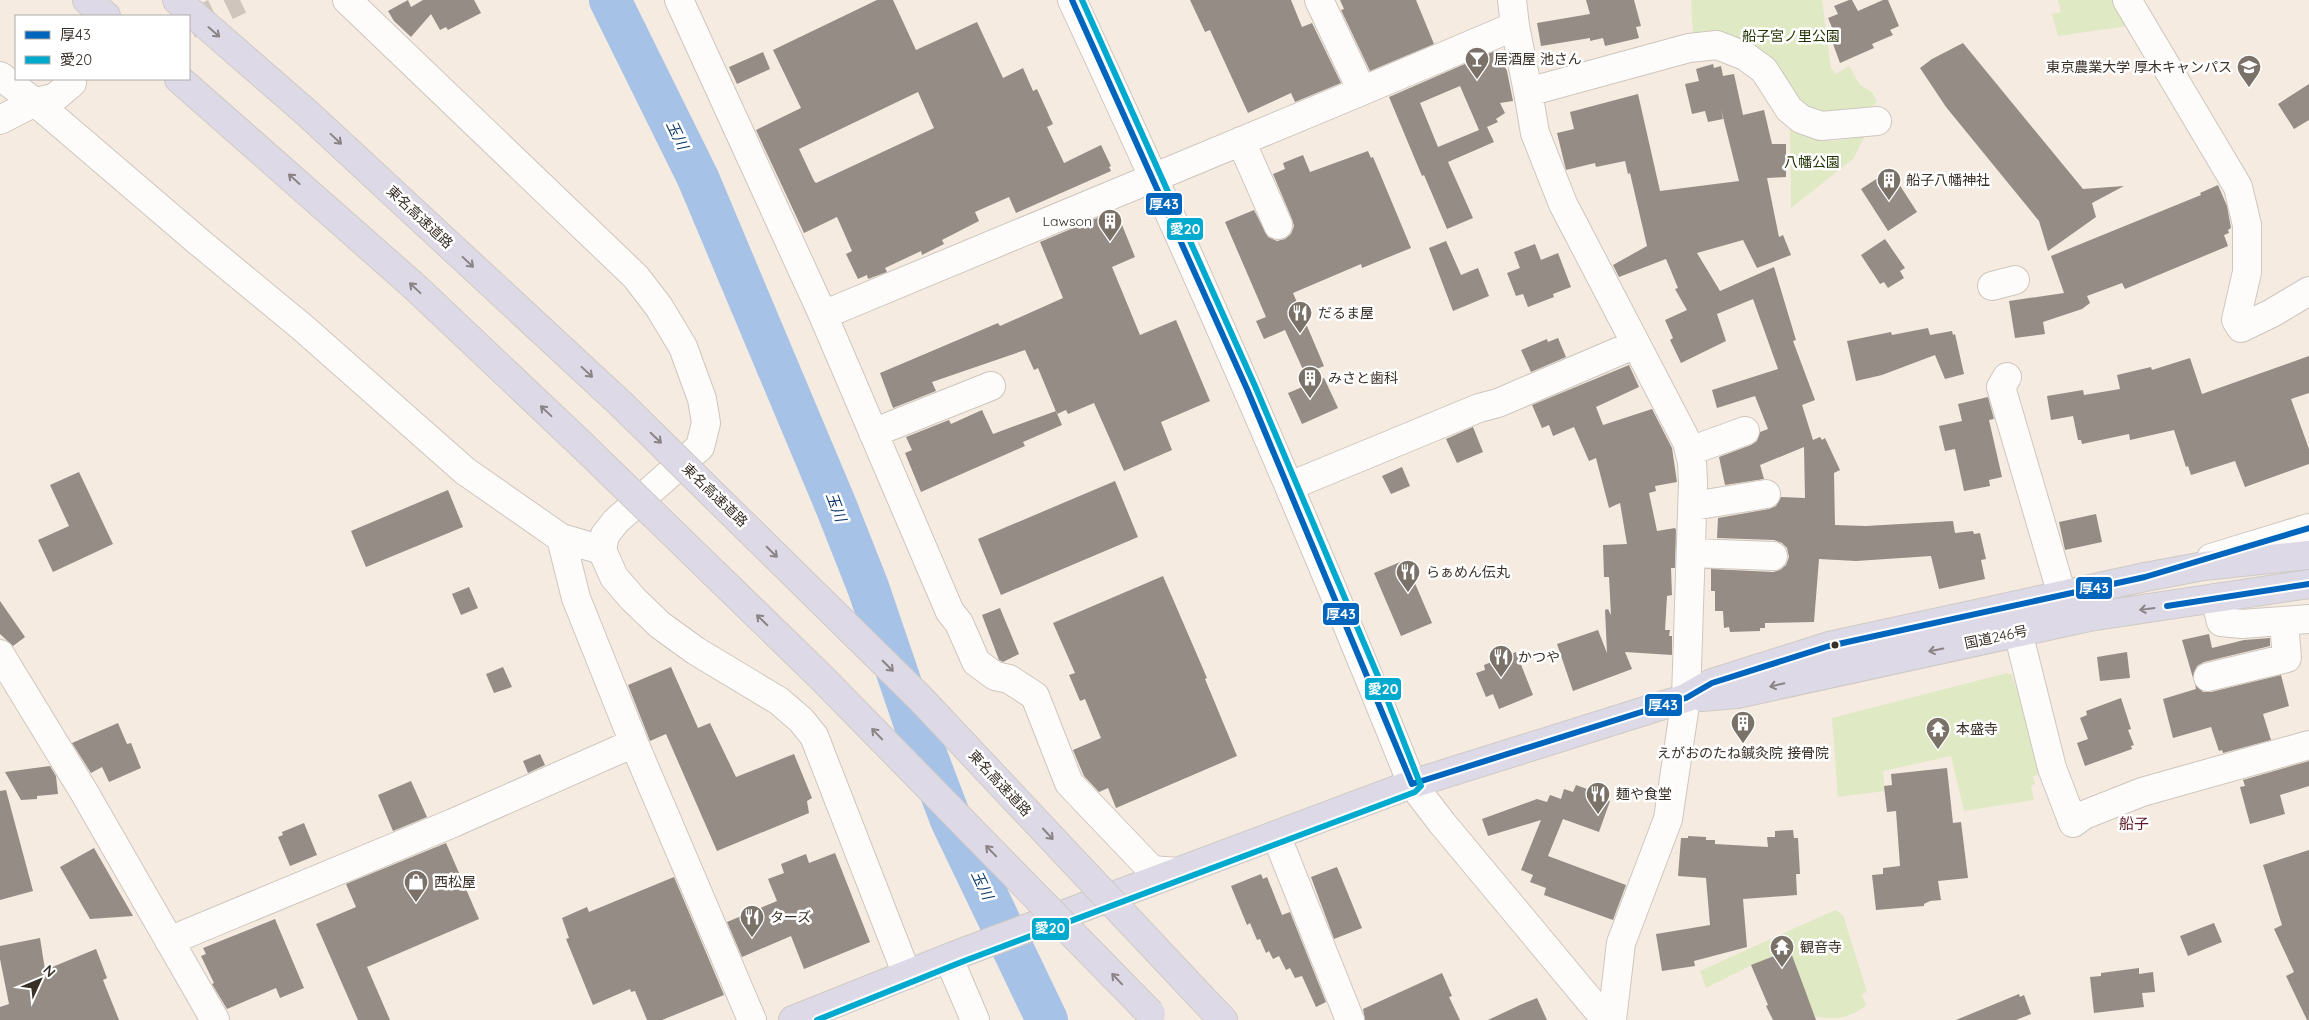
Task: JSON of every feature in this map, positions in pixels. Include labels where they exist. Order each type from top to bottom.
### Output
[{"type":"highway","points":[[87,0],[105,15]]},
{"type":"highway","name":"東名高速道路","points":[[177,0],[307,113],[621,404],[920,698],[1223,1020]]},
{"type":"highway","points":[[180,80],[415,287],[582,445],[821,677],[1156,1020]]},
{"type":"highway","name":"国道246号","points":[[793,1020],[955,956],[1412,784],[1686,698],[1712,683],[1829,646],[2145,577],[2204,566],[2309,555]]},
{"type":"highway","name":"国道246号","points":[[1686,698],[1737,694],[2089,617],[2309,584]]},
{"type":"street","points":[[347,0],[636,277],[659,306],[683,347],[704,407],[706,423],[700,447],[616,521],[605,535],[602,550],[614,577],[660,625],[696,651],[779,702],[801,720],[814,736],[907,975]]},
{"type":"street","points":[[679,0],[823,315],[950,612],[959,623],[976,662],[995,676],[1009,678],[1036,696],[1070,783],[1152,870],[1177,872]]},
{"type":"street","points":[[1072,0],[1154,177],[1290,486],[1412,784],[1442,823],[1606,1020]]},
{"type":"street","points":[[1319,0],[1362,92]]},
{"type":"street","points":[[2127,0],[2238,187],[2247,225],[2247,272],[2236,320],[2241,328],[2272,313],[2309,291]]},
{"type":"street","points":[[823,315],[1362,92],[1514,13],[1535,132],[1563,204],[1690,452],[1693,506],[1686,698],[1668,819],[1622,943],[1612,1020]]},
{"type":"street","points":[[1528,92],[1689,48],[1717,46],[1745,56],[1764,70],[1789,109],[1801,119],[1821,126],[1877,121]]},
{"type":"street","points":[[0,76],[35,102],[302,327],[465,471],[561,538],[602,550]]},
{"type":"street","points":[[0,120],[35,102],[54,98],[72,83]]},
{"type":"street","points":[[1241,141],[1278,225]]},
{"type":"street","points":[[1290,486],[1479,408],[1498,403],[1636,344]]},
{"type":"street","points":[[2007,376],[2001,387],[2062,595]]},
{"type":"street","points":[[873,433],[992,386]]},
{"type":"street","points":[[1690,452],[1745,430]]},
{"type":"street","points":[[1693,506],[1766,494]]},
{"type":"street","points":[[2145,577],[2309,528]]},
{"type":"street","points":[[561,538],[576,598],[634,743],[752,1020]]},
{"type":"street","points":[[1692,553],[1773,556]]},
{"type":"street","points":[[2208,676],[2287,658],[2296,621],[2242,624],[2221,622],[2215,598]]},
{"type":"street","points":[[2018,632],[2052,768],[2073,823],[2084,815],[2142,792],[2309,745]]},
{"type":"street","points":[[0,654],[84,792],[215,1020]]},
{"type":"street","points":[[169,941],[453,824],[634,743]]},
{"type":"street","points":[[1276,835],[1350,1020]]},
{"type":"street","points":[[955,956],[975,1020]]},
{"type":"green space","name":"船子宮ノ里公園","points":[[1691,0],[1822,0],[1831,68],[1836,74],[1849,66],[1860,85],[1872,92],[1877,102],[1867,110],[1822,119],[1693,34]]},
{"type":"green space","points":[[2058,0],[2115,0],[2128,26],[2058,36],[2052,14],[2061,12]]},
{"type":"green space","name":"八幡公園","points":[[1790,128],[1817,140],[1834,141],[1863,136],[1864,138],[1853,159],[1791,208]]},
{"type":"green space","points":[[2007,673],[2012,675],[2043,774],[2033,776],[2035,784],[2031,786],[2034,800],[1964,811],[1951,756],[1883,771],[1885,791],[1838,797],[1832,718]]},
{"type":"green space","points":[[1835,910],[1843,915],[1867,992],[1862,994],[1866,1006],[1847,1016],[1829,1018],[1813,1016],[1752,965],[1706,988],[1700,971]]},
{"type":"building","points":[[408,0],[411,7],[423,0],[474,0],[481,13],[448,30],[446,27],[440,30],[431,14],[411,37],[394,21],[388,11]]},
{"type":"building","points":[[877,0],[893,0],[916,50],[977,22],[1003,78],[1023,68],[1033,91],[1037,89],[1053,124],[1047,127],[1064,163],[1101,145],[1111,166],[1109,167],[1111,171],[1016,213],[1009,197],[975,212],[979,221],[942,240],[944,244],[922,255],[921,251],[885,268],[887,272],[868,279],[867,275],[858,279],[846,254],[852,251],[837,217],[804,233],[756,130],[801,108],[773,50]],"holes":[[[918,92],[934,128],[816,183],[799,149]]]},
{"type":"building","points":[[1190,0],[1291,0],[1302,27],[1312,23],[1341,83],[1295,102],[1291,93],[1248,113],[1210,30],[1205,32]]},
{"type":"building","points":[[1340,0],[1416,0],[1434,44],[1370,71],[1341,10],[1344,9]]},
{"type":"building","points":[[1586,0],[1634,0],[1641,26],[1636,27],[1639,38],[1605,46],[1603,38],[1590,41],[1590,38],[1541,46],[1537,23],[1590,14]]},
{"type":"building","points":[[1852,0],[1858,11],[1883,0],[1888,0],[1899,26],[1890,30],[1893,35],[1872,44],[1874,48],[1840,63],[1833,44],[1838,42],[1828,18],[1838,14],[1834,6]]},
{"type":"building","points":[[1963,43],[2083,189],[2124,186],[2092,203],[2096,217],[2048,251],[2039,221],[1946,107],[1920,68],[1932,59]]},
{"type":"building","points":[[1497,50],[1507,71],[1513,101],[1500,103],[1505,113],[1496,119],[1498,122],[1487,127],[1494,142],[1448,162],[1473,218],[1447,229],[1424,175],[1422,176],[1389,97]],"holes":[[[1460,86],[1479,130],[1438,147],[1420,103]]]},
{"type":"building","points":[[763,52],[770,69],[737,84],[729,67]]},
{"type":"building","points":[[1713,64],[1714,68],[1721,66],[1723,76],[1734,74],[1743,115],[1764,110],[1772,144],[1786,144],[1786,177],[1767,178],[1779,237],[1783,235],[1791,255],[1757,268],[1743,240],[1697,253],[1720,291],[1774,267],[1796,340],[1793,341],[1815,400],[1802,405],[1813,440],[1820,437],[1822,440],[1825,438],[1840,470],[1834,473],[1835,525],[1866,526],[1953,521],[1955,533],[1973,531],[1974,534],[1980,533],[1986,559],[1981,560],[1985,579],[1939,589],[1931,556],[1856,561],[1819,559],[1814,622],[1765,623],[1765,628],[1760,628],[1760,631],[1730,632],[1729,627],[1724,628],[1723,611],[1715,611],[1715,591],[1711,591],[1711,569],[1773,572],[1780,570],[1786,565],[1789,557],[1787,548],[1782,543],[1774,540],[1717,538],[1718,518],[1769,509],[1776,506],[1781,497],[1805,498],[1804,447],[1760,465],[1764,479],[1725,485],[1719,457],[1751,445],[1757,441],[1760,432],[1768,429],[1755,396],[1717,408],[1712,390],[1778,369],[1753,299],[1717,314],[1726,341],[1681,363],[1670,340],[1673,338],[1665,320],[1687,310],[1675,289],[1678,288],[1666,259],[1619,277],[1613,265],[1647,246],[1630,173],[1628,174],[1625,161],[1596,167],[1595,163],[1566,170],[1557,133],[1574,129],[1570,112],[1638,94],[1660,191],[1739,181],[1721,109],[1723,119],[1708,122],[1705,111],[1692,114],[1685,84],[1699,81],[1696,69]]},
{"type":"building","points":[[2309,84],[2309,120],[2294,129],[2278,104]]},
{"type":"building","points":[[1368,151],[1371,158],[1373,157],[1411,248],[1362,268],[1361,264],[1293,293],[1324,366],[1305,374],[1285,330],[1264,339],[1256,321],[1266,317],[1225,222],[1254,210],[1268,237],[1277,241],[1285,239],[1291,234],[1294,226],[1273,174],[1285,169],[1283,163],[1303,155],[1310,172]]},
{"type":"building","name":"船子八幡神社","points":[[1890,170],[1917,212],[1888,231],[1861,189]]},
{"type":"building","points":[[2218,185],[2227,206],[2231,228],[2228,230],[2229,233],[2224,235],[2228,246],[2125,289],[2122,283],[2087,296],[2090,303],[2082,309],[2043,322],[2045,334],[2015,338],[2009,301],[2064,293],[2051,256],[2201,195],[2200,193]]},
{"type":"building","points":[[1116,210],[1135,257],[1112,267],[1140,335],[1176,320],[1210,401],[1161,422],[1172,450],[1124,471],[1094,403],[1068,414],[1066,410],[1057,414],[1038,368],[1034,370],[1025,350],[932,382],[936,391],[893,408],[880,373],[998,323],[1000,326],[1063,298],[1040,242]]},
{"type":"building","points":[[1885,239],[1905,268],[1900,271],[1904,278],[1888,288],[1884,282],[1880,284],[1861,255]]},
{"type":"building","points":[[1446,241],[1461,275],[1478,268],[1489,296],[1453,311],[1429,248]]},
{"type":"building","points":[[1535,244],[1541,260],[1558,253],[1571,287],[1553,294],[1554,297],[1528,307],[1523,294],[1516,296],[1507,273],[1520,268],[1514,252]]},
{"type":"building","points":[[1928,328],[1930,335],[1952,331],[1953,335],[1955,334],[1964,374],[1945,379],[1935,355],[1882,375],[1856,381],[1847,341],[1891,332],[1892,335]]},
{"type":"building","points":[[1558,338],[1566,357],[1531,372],[1521,350],[1547,339],[1548,342]]},
{"type":"building","points":[[2309,356],[2309,393],[2291,399],[2309,449],[2309,464],[2245,487],[2235,461],[2191,475],[2188,466],[2186,467],[2174,430],[2130,440],[2129,434],[2082,444],[2081,440],[2078,440],[2073,416],[2051,420],[2047,396],[2083,390],[2084,395],[2120,389],[2117,375],[2151,367],[2152,370],[2190,358],[2202,394]]},
{"type":"building","points":[[1629,365],[1639,387],[1596,407],[1603,425],[1652,409],[1672,448],[1677,482],[1655,486],[1656,491],[1649,493],[1657,531],[1675,528],[1676,530],[1675,568],[1671,568],[1672,595],[1667,596],[1665,630],[1670,630],[1669,636],[1672,636],[1672,655],[1625,652],[1632,669],[1573,691],[1557,644],[1598,630],[1607,653],[1605,610],[1608,609],[1611,615],[1609,577],[1604,577],[1603,545],[1627,544],[1620,503],[1609,508],[1596,458],[1589,461],[1574,427],[1553,436],[1549,425],[1542,428],[1532,405]]},
{"type":"building","name":"みさと歯科","points":[[1324,378],[1338,408],[1302,424],[1288,393]]},
{"type":"building","points":[[1988,397],[1994,419],[1989,420],[2002,477],[1989,480],[1990,486],[1964,491],[1955,449],[1945,451],[1939,426],[1962,421],[1958,404]]},
{"type":"building","points":[[982,410],[993,434],[1056,411],[1062,425],[1023,442],[1025,446],[921,492],[905,453],[912,450],[906,437],[949,420],[951,424]]},
{"type":"building","points":[[1473,427],[1483,452],[1457,463],[1446,439]]},
{"type":"building","points":[[1402,467],[1410,486],[1391,494],[1382,476]]},
{"type":"building","points":[[79,472],[113,544],[53,572],[38,540],[69,526],[50,485]]},
{"type":"building","points":[[1115,481],[1138,537],[1001,595],[978,539]]},
{"type":"building","points":[[448,490],[463,527],[366,567],[351,531]]},
{"type":"building","points":[[2096,514],[2102,542],[2065,550],[2059,522]]},
{"type":"building","points":[[1405,560],[1432,623],[1401,636],[1374,573]]},
{"type":"building","points":[[1163,576],[1207,678],[1205,679],[1237,756],[1116,808],[1108,788],[1099,792],[1084,776],[1073,750],[1101,738],[1085,699],[1080,701],[1069,675],[1075,673],[1053,623]]},
{"type":"building","points":[[469,587],[478,608],[461,615],[452,594]]},
{"type":"building","points":[[0,601],[25,637],[13,646],[0,634]]},
{"type":"building","points":[[1000,608],[1019,654],[1003,662],[999,660],[982,615]]},
{"type":"building","points":[[2209,634],[2212,648],[2244,640],[2270,638],[2270,646],[2204,662],[2197,666],[2193,678],[2182,640]]},
{"type":"building","points":[[1516,652],[1533,695],[1499,709],[1493,694],[1486,697],[1476,673],[1485,670],[1484,665]]},
{"type":"building","points":[[2127,652],[2130,678],[2100,681],[2097,657]]},
{"type":"building","points":[[503,667],[512,687],[494,693],[486,674]]},
{"type":"building","points":[[671,667],[698,728],[710,723],[736,777],[794,754],[812,798],[807,801],[809,813],[717,851],[666,734],[650,741],[628,685]]},
{"type":"building","points":[[2281,675],[2289,706],[2263,714],[2271,740],[2223,753],[2222,750],[2219,751],[2211,727],[2173,738],[2163,699],[2196,689],[2195,684],[2203,692],[2211,692]]},
{"type":"building","points":[[2121,698],[2131,729],[2128,730],[2134,745],[2131,746],[2132,749],[2085,766],[2077,743],[2088,739],[2080,718],[2087,715],[2086,711]]},
{"type":"building","points":[[118,723],[127,744],[131,743],[141,768],[109,782],[102,767],[91,773],[72,743]]},
{"type":"building","points":[[540,754],[545,765],[528,773],[523,761]]},
{"type":"building","points":[[2309,761],[2309,786],[2280,795],[2285,814],[2250,824],[2240,787],[2245,786],[2243,780]]},
{"type":"building","points":[[50,766],[56,776],[58,794],[37,796],[37,799],[21,800],[5,772]]},
{"type":"building","points":[[1947,768],[1953,823],[1961,822],[1968,878],[1938,881],[1941,900],[1930,901],[1924,904],[1924,906],[1876,910],[1872,875],[1883,874],[1883,868],[1900,866],[1896,811],[1887,812],[1884,786],[1892,785],[1891,774]]},
{"type":"building","points":[[411,781],[427,817],[393,831],[378,795]]},
{"type":"building","points":[[1576,785],[1598,793],[1596,796],[1610,801],[1599,832],[1563,819],[1548,856],[1626,885],[1613,920],[1544,895],[1546,888],[1530,882],[1533,875],[1521,870],[1541,820],[1488,836],[1482,819],[1537,799],[1547,802],[1550,795],[1561,799],[1564,789],[1573,792]]},
{"type":"building","points":[[6,790],[33,891],[0,900],[0,791]]},
{"type":"building","points":[[304,823],[317,855],[290,866],[278,837],[283,835],[282,832]]},
{"type":"building","points":[[1793,830],[1794,838],[1798,838],[1800,874],[1796,874],[1797,895],[1743,899],[1747,947],[1694,961],[1695,966],[1662,971],[1656,934],[1710,925],[1706,878],[1678,876],[1681,838],[1688,838],[1688,836],[1706,837],[1706,840],[1715,840],[1715,844],[1768,847],[1767,837],[1775,837],[1775,831]]},
{"type":"building","points":[[446,843],[479,919],[367,967],[390,1020],[358,1020],[316,924],[356,907],[346,884]]},
{"type":"building","points":[[94,848],[133,916],[90,919],[60,867]]},
{"type":"building","points":[[2309,850],[2309,1020],[2307,1020],[2286,976],[2294,972],[2274,929],[2282,925],[2263,865]]},
{"type":"building","points":[[835,853],[870,942],[804,969],[791,936],[742,957],[727,922],[777,901],[768,879],[784,873],[781,864],[806,854],[809,863]]},
{"type":"building","points":[[1337,867],[1362,928],[1334,939],[1311,877]]},
{"type":"building","points":[[1261,874],[1263,879],[1267,877],[1282,915],[1290,912],[1326,1002],[1316,1007],[1302,976],[1295,978],[1290,968],[1286,970],[1279,956],[1273,959],[1269,951],[1266,953],[1260,939],[1257,940],[1250,923],[1247,925],[1231,886]]},
{"type":"building","points":[[674,877],[724,995],[662,1020],[647,1020],[635,991],[631,992],[630,989],[593,1005],[566,939],[569,938],[562,918],[587,907],[589,912]]},
{"type":"building","points":[[275,919],[304,988],[280,998],[276,988],[227,1009],[212,984],[214,983],[201,956],[206,954],[203,948]]},
{"type":"building","points":[[2214,923],[2222,942],[2188,956],[2180,936]]},
{"type":"building","points":[[40,938],[45,970],[96,949],[107,978],[103,980],[119,1020],[0,1020],[0,1007],[9,1004],[0,959],[0,946]]},
{"type":"building","name":"観音寺","points":[[1790,950],[1816,1020],[1773,1020],[1766,1006],[1768,1005],[1751,965]]},
{"type":"building","points":[[2139,968],[2139,974],[2153,972],[2155,992],[2142,993],[2144,1007],[2094,1013],[2090,977],[2101,976],[2101,973]]},
{"type":"building","points":[[1442,973],[1452,996],[1449,997],[1460,1020],[1365,1020],[1363,1009]]},
{"type":"building","points":[[2019,994],[2020,997],[2024,995],[2031,1014],[2016,1020],[1956,1020]]},
{"type":"building","points":[[1537,998],[1547,1020],[1488,1020],[1520,1005]]},
{"type":"waterway","name":"玉川","points":[[610,0],[698,178],[836,506],[868,587],[915,725],[951,820],[1047,1020]]},
{"type":"tunnel","points":[[190,25],[240,0]]},
{"type":"transit line","name":"厚43","points":[[1072,0],[1247,389],[1412,784],[1686,698],[1712,683],[1829,646],[2145,577],[2309,528]]},
{"type":"transit line","name":"愛20","points":[[817,1020],[964,961],[1415,792],[1421,786],[1380,681],[1255,386],[1082,0]]},
{"type":"transit line","name":"厚43","points":[[2167,606],[2309,584]]},
{"type":"place","name":"居酒屋 池さん","points":[[1477,80]]},
{"type":"place","name":"東京農業大学 厚木キャンパス","points":[[2249,88]]},
{"type":"place","name":"船子八幡神社","points":[[1889,201]]},
{"type":"place","name":"Lawson","points":[[1110,242]]},
{"type":"place","name":"だるま屋","points":[[1300,334]]},
{"type":"place","name":"みさと歯科","points":[[1310,399]]},
{"type":"place","name":"らぁめん伝丸","points":[[1408,593]]},
{"type":"place","name":"かつや","points":[[1501,678]]},
{"type":"place","name":"えがおのたね鍼灸院 接骨院","points":[[1743,744]]},
{"type":"place","name":"本盛寺","points":[[1938,750]]},
{"type":"place","name":"麺や食堂","points":[[1598,815]]},
{"type":"place","name":"西松屋","points":[[416,903]]},
{"type":"place","name":"ターズ","points":[[752,938]]},
{"type":"place","name":"観音寺","points":[[1782,968]]},
{"type":"district","name":"船子","points":[[2134,824]]}]
